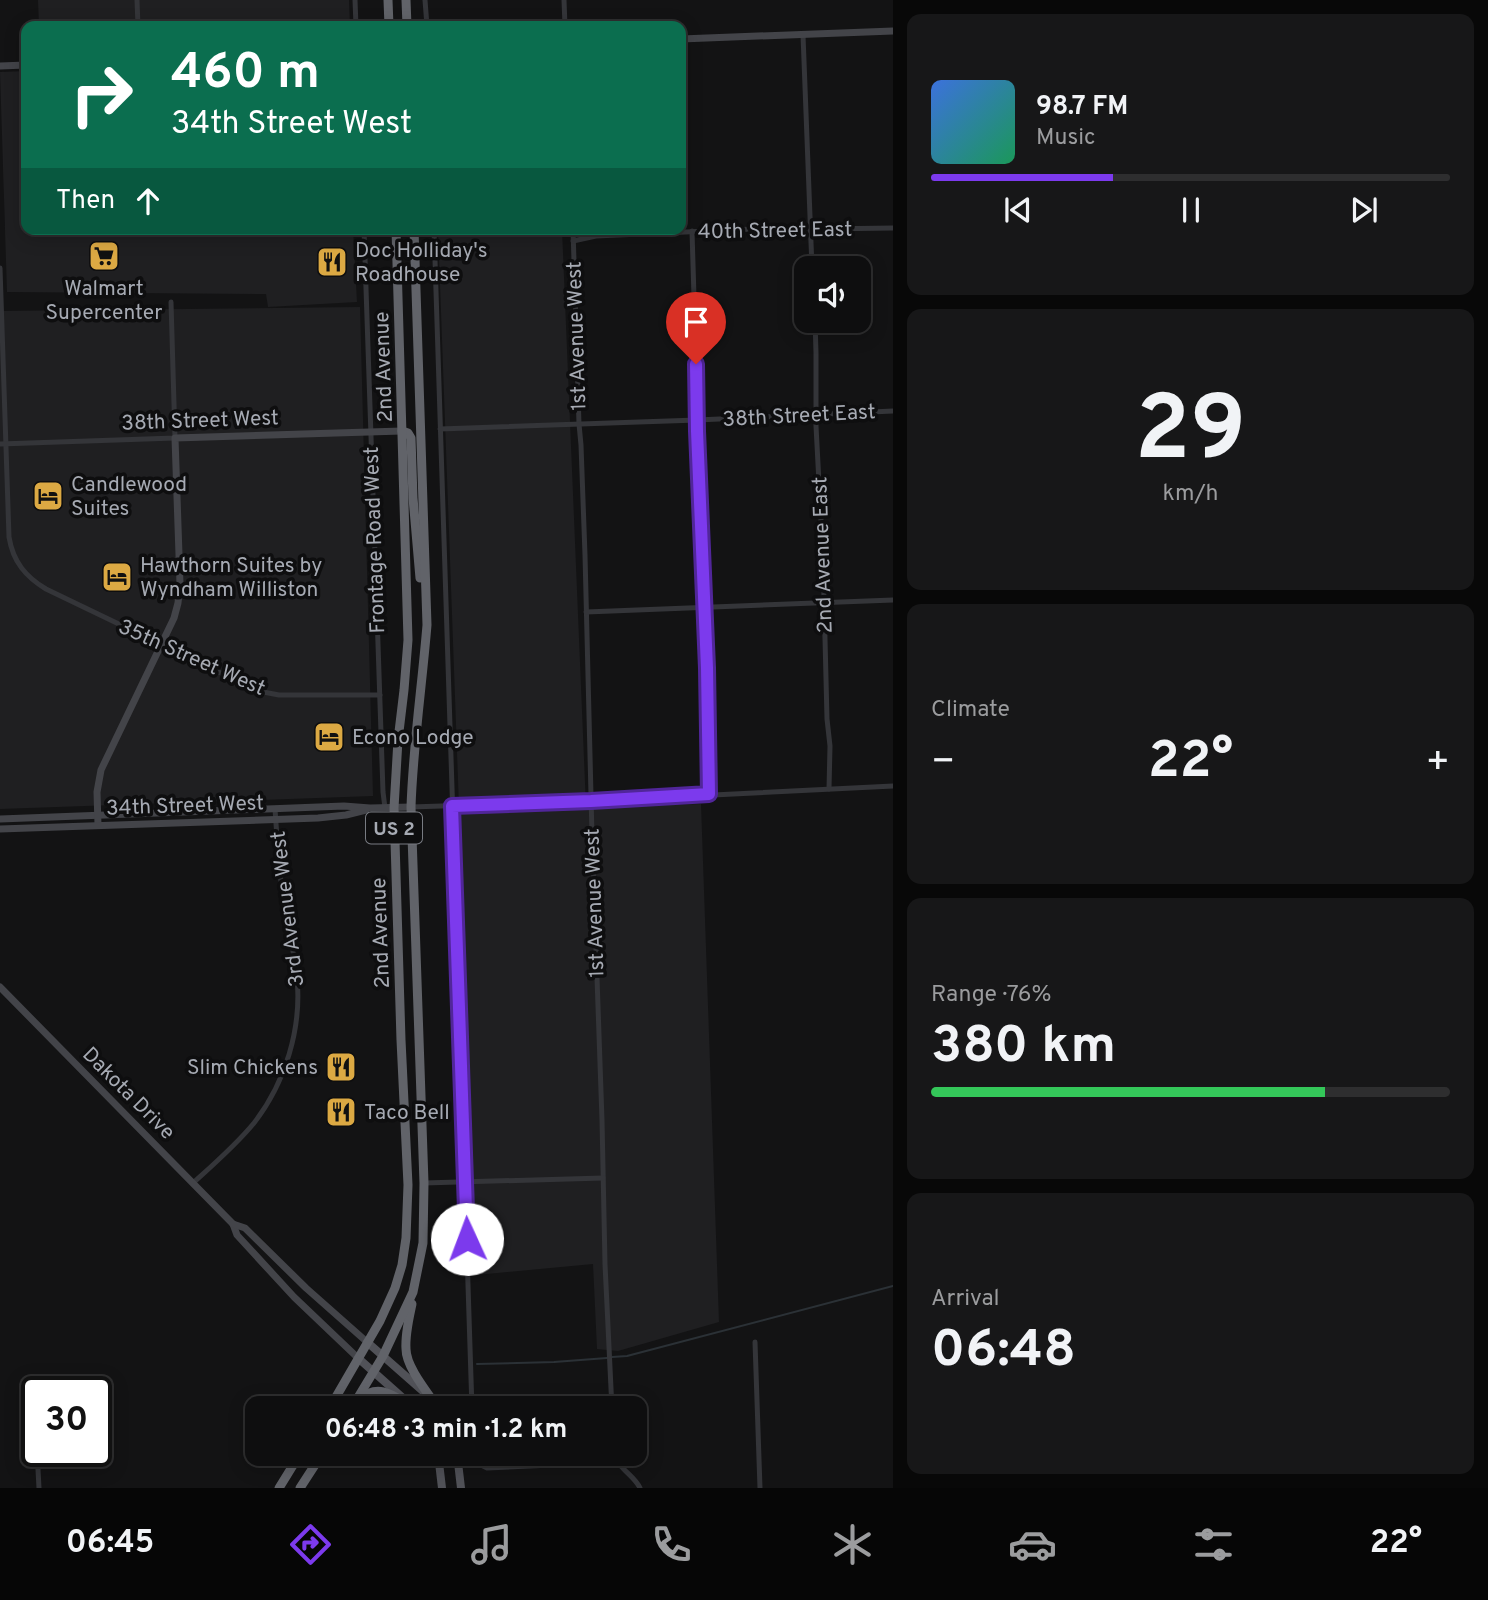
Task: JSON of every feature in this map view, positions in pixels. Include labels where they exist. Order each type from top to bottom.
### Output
[{"type":"highway","points":[[388,0],[389,21]]},
{"type":"highway","points":[[406,0],[407,21]]},
{"type":"highway","name":"2nd Avenue","points":[[336,1396],[380,1321],[395,1288],[406,1238],[408,1185],[389,808],[408,640],[396,235]]},
{"type":"highway","name":"2nd Avenue","points":[[360,1396],[383,1356],[413,1292],[423,1243],[424,1184],[411,807],[427,625],[414,235]]},
{"type":"highway","points":[[402,430],[411,438],[425,656]]},
{"type":"highway","points":[[413,1292],[406,1354],[430,1396]]},
{"type":"highway","points":[[365,1396],[376,1391],[395,1396]]},
{"type":"highway","points":[[279,1488],[293,1466]]},
{"type":"highway","points":[[300,1488],[314,1466]]},
{"type":"main road","points":[[367,1342],[428,1396]]},
{"type":"main road","points":[[358,1358],[400,1396]]},
{"type":"main road","points":[[439,1466],[442,1488]]},
{"type":"main road","points":[[458,1466],[461,1488]]},
{"type":"street","points":[[137,0],[138,21]]},
{"type":"street","points":[[355,0],[356,21]]},
{"type":"street","points":[[425,0],[427,21]]},
{"type":"street","points":[[564,0],[565,21]]},
{"type":"street","points":[[686,39],[893,31]]},
{"type":"street","points":[[803,35],[811,256]]},
{"type":"street","points":[[0,66],[21,65]]},
{"type":"street","name":"40th Street East","points":[[686,231],[799,227],[893,228]]},
{"type":"street","points":[[692,231],[709,794]]},
{"type":"street","name":"Frontage Road West","points":[[364,235],[380,695],[389,808]]},
{"type":"street","points":[[433,235],[472,1396]]},
{"type":"street","name":"1st Avenue West","points":[[573,235],[611,1396]]},
{"type":"street","name":"40th Street East","points":[[573,240],[615,235]]},
{"type":"street","points":[[0,268],[3,444]]},
{"type":"street","points":[[98,825],[98,785],[101,770],[161,645],[176,611],[180,591],[171,302]]},
{"type":"street","name":"2nd Avenue East","points":[[816,333],[816,414],[830,746],[829,789]]},
{"type":"street","name":"38th Street East","points":[[579,424],[893,411]]},
{"type":"street","points":[[440,429],[579,424]]},
{"type":"street","name":"38th Street West","points":[[3,444],[402,430]]},
{"type":"street","name":"35th Street West","points":[[3,444],[9,537],[20,567],[31,580],[245,686],[266,693],[380,695]]},
{"type":"street","points":[[586,612],[893,600]]},
{"type":"street","name":"34th Street West","points":[[0,819],[344,806],[389,808],[591,801],[893,786]]},
{"type":"street","name":"34th Street West","points":[[0,828],[334,816],[370,808]]},
{"type":"street","name":"3rd Avenue West","points":[[193,1183],[239,1140],[262,1112],[277,1086],[293,1038],[297,979],[281,885],[275,809]]},
{"type":"street","name":"Dakota Drive","points":[[0,987],[233,1224],[237,1235],[310,1313],[358,1358]]},
{"type":"street","points":[[424,1184],[603,1178]]},
{"type":"street","name":"Dakota Drive","points":[[233,1224],[245,1228],[367,1342]]},
{"type":"street","points":[[755,1342],[760,1488]]},
{"type":"street","points":[[482,1466],[530,1466]]},
{"type":"street","points":[[621,1466],[640,1488]]},
{"type":"street","points":[[38,1467],[39,1488]]},
{"type":"shaded area","points":[[38,0],[349,0],[350,21],[39,21]]},
{"type":"shaded area","points":[[21,71],[21,235],[353,235],[357,302],[268,307],[266,294],[7,292],[0,72]]},
{"type":"shaded area","points":[[438,235],[562,235],[586,807],[701,804],[719,1322],[618,1351],[597,1349],[593,1264],[476,1275]]},
{"type":"shaded area","points":[[360,307],[373,796],[0,809],[0,311]]},
{"type":"waterway","points":[[612,1357],[627,1356],[893,1286]]},
{"type":"waterway","points":[[477,1364],[607,1358]]},
{"type":"place","name":"Walmart Supercenter","points":[[104,256]]},
{"type":"place","name":"Doc Holliday's Roadhouse","points":[[332,262]]},
{"type":"place","name":"Candlewood Suites","points":[[48,496]]},
{"type":"place","name":"Hawthorn Suites by Wyndham Williston","points":[[117,577]]},
{"type":"place","name":"Econo Lodge","points":[[329,737]]},
{"type":"place","name":"Slim Chickens","points":[[341,1067]]},
{"type":"place","name":"Taco Bell","points":[[341,1112]]},
{"type":"route","points":[[467,1239],[452,806],[709,794],[696,364]]}]
